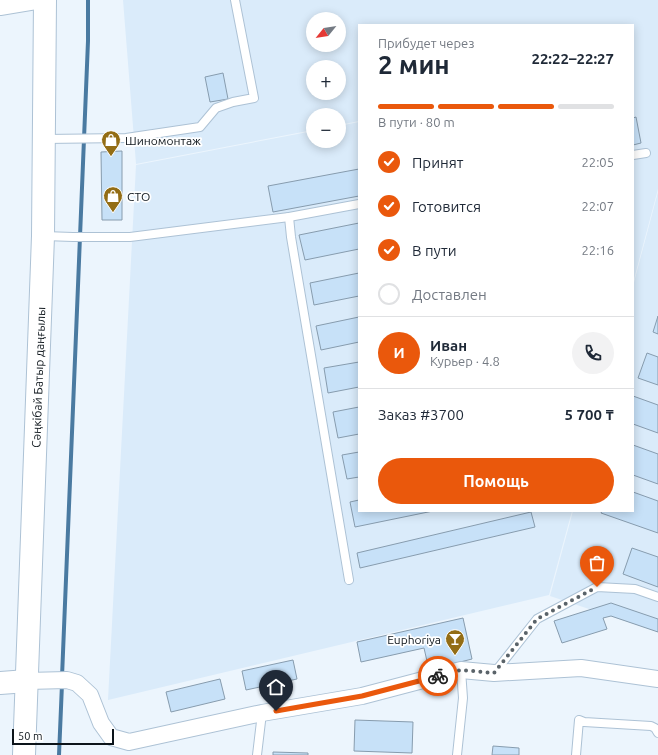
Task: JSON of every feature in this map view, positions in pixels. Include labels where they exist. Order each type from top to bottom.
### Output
[{"type":"main road","name":"Сәңкібай Батыр даңғылы","points":[[24,755],[38,681],[44,140],[44,0]]},
{"type":"main road","points":[[0,683],[38,681]]},
{"type":"street","points":[[0,7],[44,0]]},
{"type":"street","points":[[38,681],[67,680],[77,683],[90,695],[102,723],[111,737],[129,742],[262,713],[362,696],[461,670],[494,673],[581,668],[658,679]]},
{"type":"lane","points":[[44,140],[70,138],[126,138],[200,127],[216,108],[233,102],[254,98],[235,0]]},
{"type":"lane","points":[[634,155],[646,152]]},
{"type":"lane","points":[[43,236],[130,237],[289,217],[358,204]]},
{"type":"lane","points":[[289,217],[292,244],[349,580]]},
{"type":"lane","points":[[494,673],[537,619],[597,587],[635,589],[658,597]]},
{"type":"lane","points":[[457,755],[463,698],[461,670]]},
{"type":"lane","points":[[257,755],[262,713]]},
{"type":"lane","points":[[576,755],[579,720],[584,722],[651,726],[655,728],[658,733]]},
{"type":"shaded area","points":[[123,0],[658,0],[658,189],[634,279],[634,24],[358,24],[358,121],[346,124],[346,108],[306,108],[306,131],[136,164]]},
{"type":"shaded area","points":[[358,122],[358,512],[572,512],[549,595],[108,700],[136,165],[306,132],[306,148],[346,148],[346,125]]},
{"type":"shaded area","points":[[658,192],[658,632],[550,596],[573,512],[634,512],[634,282]]},
{"type":"building","points":[[223,73],[228,99],[210,102],[205,77]]},
{"type":"building","points":[[636,117],[641,143],[634,145],[634,118]]},
{"type":"building","points":[[122,151],[122,220],[102,220],[101,152]]},
{"type":"building","points":[[358,169],[358,196],[273,212],[268,186]]},
{"type":"building","points":[[358,223],[358,249],[305,260],[299,235]]},
{"type":"building","points":[[358,273],[358,296],[314,305],[310,283]]},
{"type":"building","points":[[658,316],[658,334],[653,332]]},
{"type":"building","points":[[358,317],[358,342],[321,350],[316,326]]},
{"type":"building","points":[[647,353],[658,357],[658,385],[638,378]]},
{"type":"building","points":[[358,362],[358,387],[328,393],[324,368]]},
{"type":"building","points":[[634,396],[658,405],[658,433],[634,424]]},
{"type":"building","points":[[358,407],[358,434],[338,438],[333,412]]},
{"type":"building","points":[[634,445],[658,454],[658,484],[634,475]]},
{"type":"building","points":[[358,452],[358,477],[347,479],[342,455]]},
{"type":"building","points":[[634,492],[658,501],[658,533],[601,513],[634,512]]},
{"type":"building","points":[[358,500],[358,512],[428,512],[355,527],[350,502]]},
{"type":"building","points":[[531,512],[535,527],[360,568],[357,553]]},
{"type":"building","points":[[632,548],[658,557],[658,587],[623,574]]},
{"type":"building","points":[[611,603],[658,619],[658,632],[611,616],[603,618],[607,629],[562,643],[554,621]]},
{"type":"building","points":[[463,618],[472,659],[429,670],[424,648],[361,662],[357,642]]},
{"type":"building","points":[[293,660],[297,679],[246,690],[242,671]]},
{"type":"building","points":[[220,679],[225,699],[171,712],[166,692]]},
{"type":"building","points":[[355,720],[413,722],[412,753],[354,751]]},
{"type":"building","points":[[493,746],[519,748],[519,755],[492,755]]},
{"type":"building","points":[[273,752],[308,753],[308,755],[273,755]]},
{"type":"waterway","points":[[62,677],[88,41],[88,0]]},
{"type":"waterway","points":[[59,755],[62,684]]},
{"type":"way so far","points":[[438,676],[461,670],[494,673],[537,619],[597,587]]},
{"type":"place","name":"Шиномонтаж","points":[[111,157]]},
{"type":"place","name":"СТО","points":[[113,213]]},
{"type":"place","name":"Euphoriya","points":[[455,656]]},
{"type":"route","points":[[276,711],[362,696],[438,676]]}]
